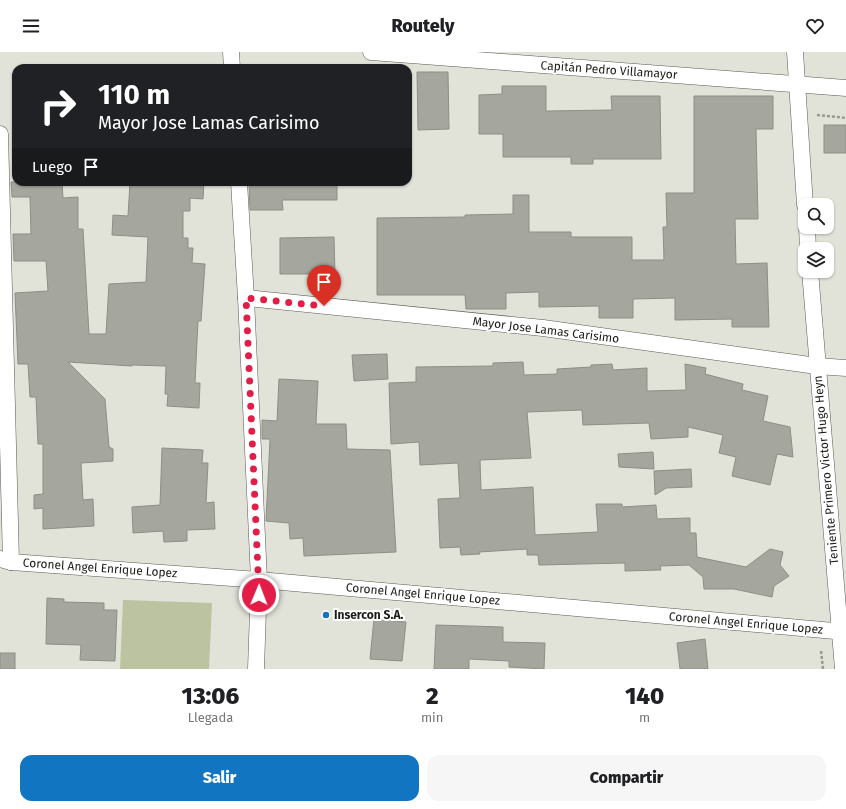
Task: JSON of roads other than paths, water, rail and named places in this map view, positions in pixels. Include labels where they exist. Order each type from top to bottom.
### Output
[{"type":"street","points":[[231,52],[232,64]]},
{"type":"street","name":"Capitán Pedro Villamayor","points":[[371,52],[797,83],[846,88]]},
{"type":"street","points":[[795,52],[805,198]]},
{"type":"street","points":[[0,134],[6,560]]},
{"type":"street","points":[[238,186],[246,298],[259,580],[256,669]]},
{"type":"street","name":"Teniente Primero Victor Hugo Heyn","points":[[811,278],[817,366],[843,632],[843,669]]},
{"type":"street","name":"Mayor Jose Lamas Carisimo","points":[[246,298],[543,328],[817,366],[846,368]]},
{"type":"street","name":"Coronel Angel Enrique Lopez","points":[[6,560],[259,580],[843,632]]},
{"type":"place","name":"Insercon S.A.","points":[[326,615]]}]
